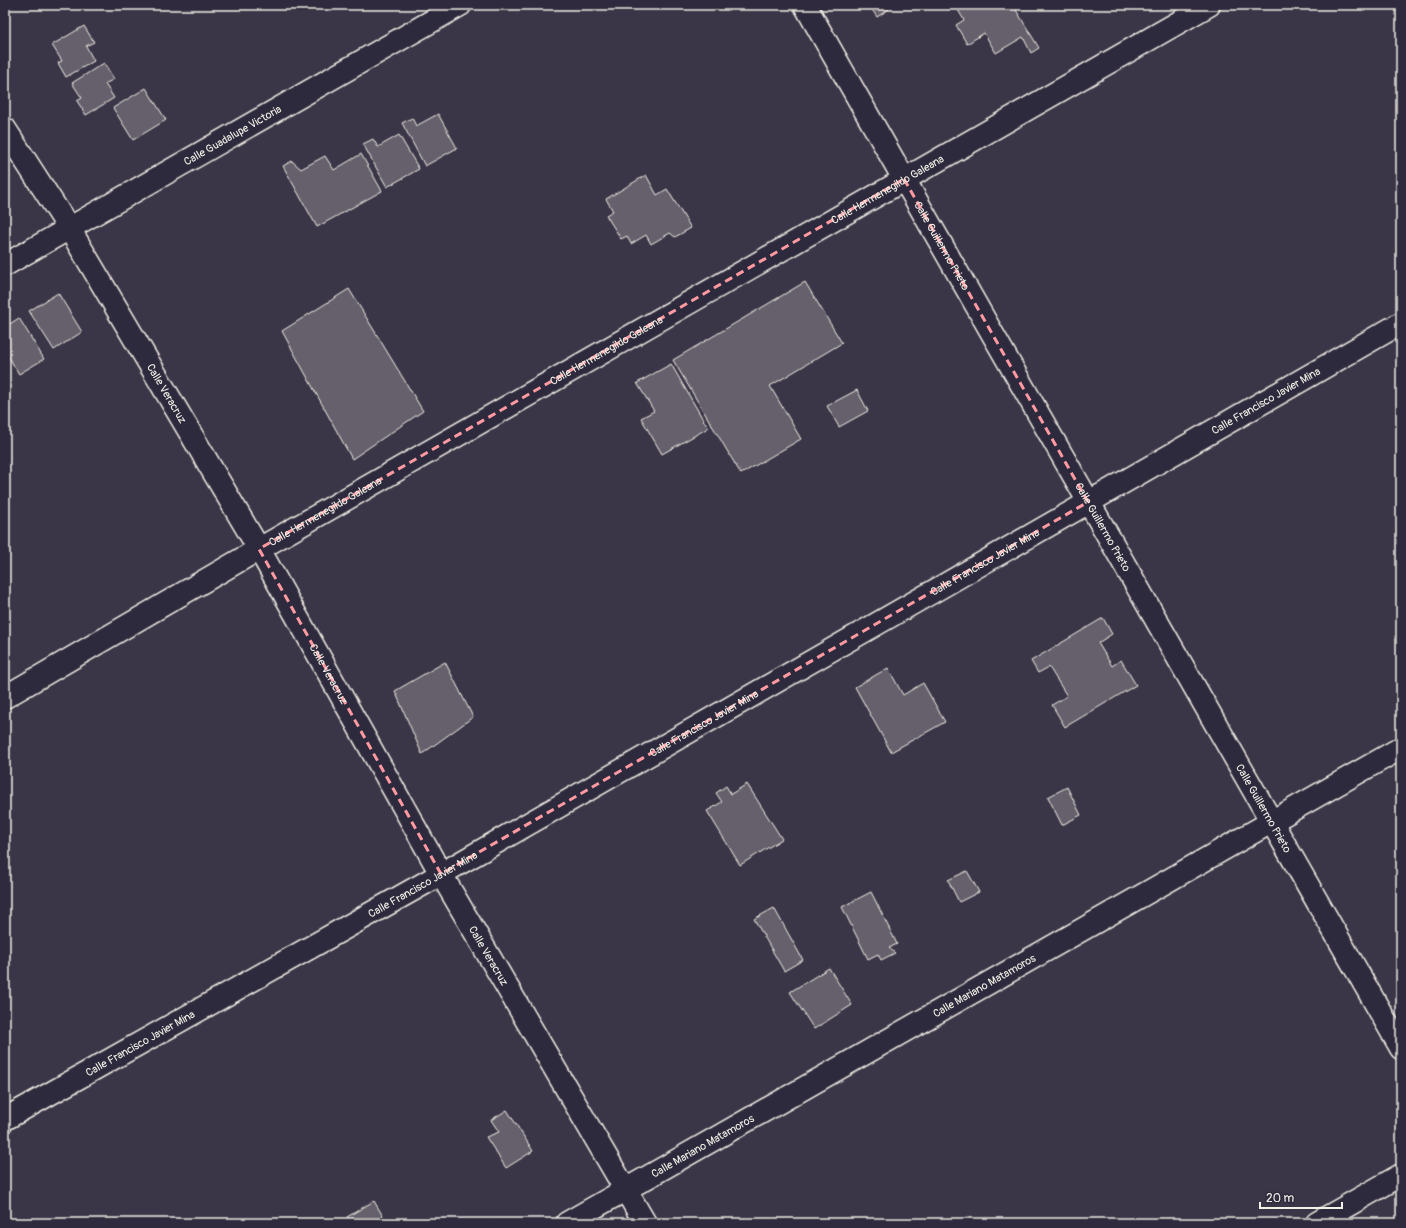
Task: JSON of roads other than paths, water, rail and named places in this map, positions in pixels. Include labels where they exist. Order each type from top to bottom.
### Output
[{"type":"street","name":"Calle Guadalupe Victoria","points":[[5,265],[460,5]]},
{"type":"street","name":"Calle Guillermo Prieto","points":[[805,5],[1401,1048]]},
{"type":"street","name":"Calle Hermenegildo Galeana","points":[[5,697],[259,549],[1209,5]]},
{"type":"street","name":"Calle Veracruz","points":[[5,129],[69,228],[259,549],[441,874],[645,1223]]},
{"type":"street","name":"Calle Francisco Javier Mina","points":[[5,1119],[441,874],[1401,323]]},
{"type":"street","name":"Calle Mariano Matamoros","points":[[568,1223],[1401,748]]},
{"type":"street","points":[[1317,1223],[1401,1175]]}]
